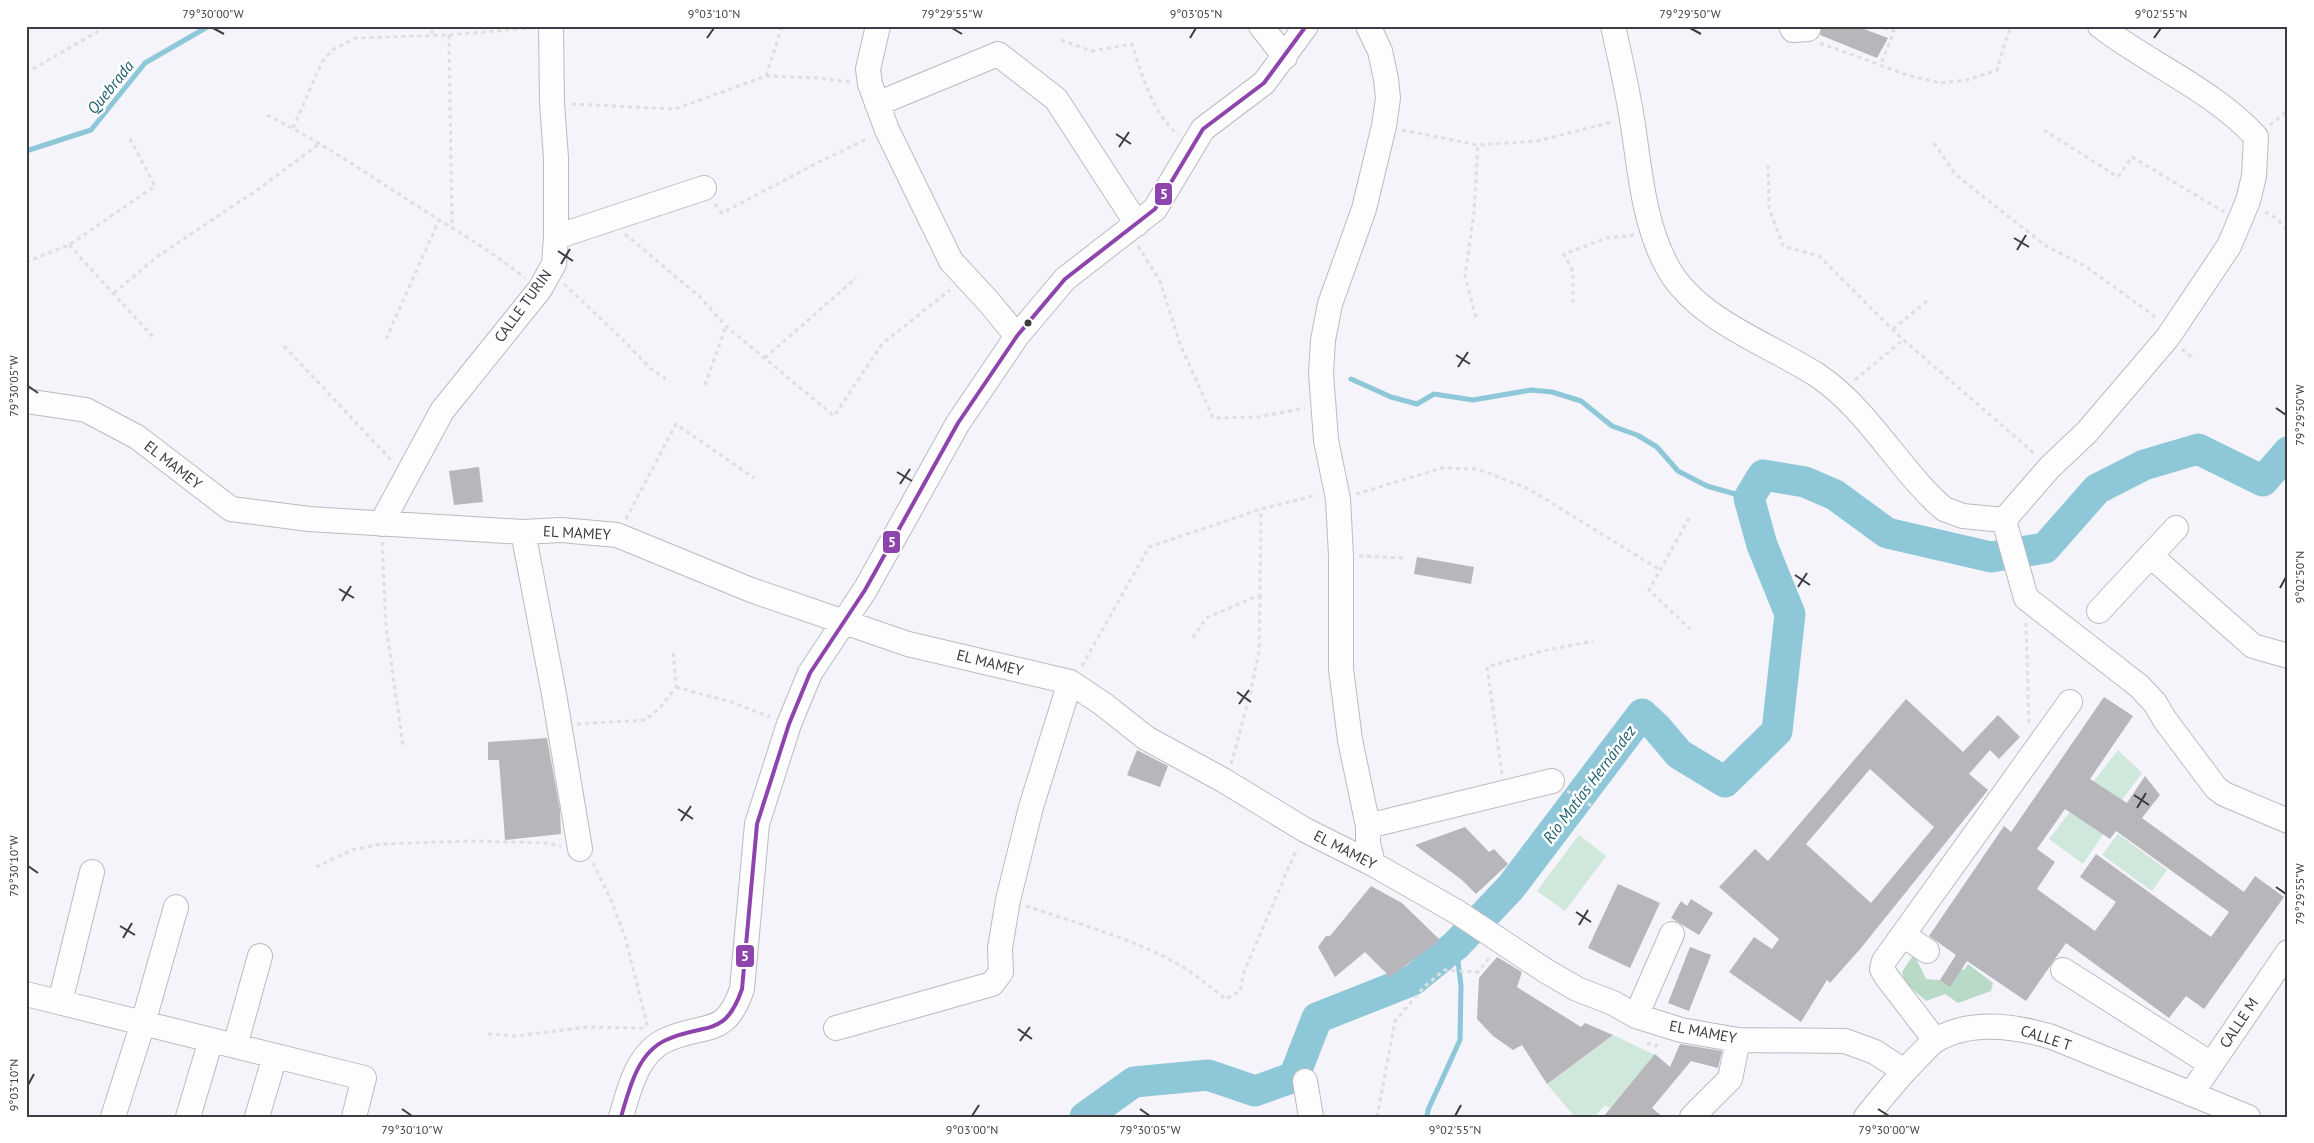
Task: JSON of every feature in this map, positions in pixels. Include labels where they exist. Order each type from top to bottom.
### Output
[{"type":"street","name":"CALLE TURIN","points":[[381,524],[442,411],[545,280],[554,264],[556,158],[552,103],[551,26]]},
{"type":"street","points":[[878,26],[868,68],[874,94],[887,130],[951,262],[1017,336]]},
{"type":"street","points":[[1261,26],[1285,56]]},
{"type":"street","points":[[621,1117],[633,1077],[646,1056],[656,1034],[720,1024],[737,1005],[742,989],[757,824],[789,724],[810,673],[865,590],[958,423],[1017,336],[1065,279],[1132,227],[1160,201],[1203,130],[1213,120],[1264,83],[1306,26]]},
{"type":"street","points":[[1368,26],[1380,51],[1388,98],[1384,126],[1364,209],[1330,304],[1326,322],[1321,373],[1326,440],[1337,494],[1341,556],[1341,669],[1350,740],[1368,826],[1368,843],[1373,864]]},
{"type":"street","points":[[1613,26],[1632,116],[1642,188],[1652,232],[1668,268],[1686,292],[1724,322],[1818,376],[1850,403],[1944,509],[2007,530]]},
{"type":"street","points":[[2100,26],[2123,44],[2222,107],[2246,125],[2256,137],[2254,176],[2229,246],[2173,330],[2087,432],[2050,467],[2007,530],[2026,598],[2139,686],[2155,703],[2165,720],[2216,788],[2224,794],[2288,821]]},
{"type":"street","points":[[874,94],[998,54],[1056,99],[1132,227]]},
{"type":"street","points":[[556,237],[704,188]]},
{"type":"street","name":"EL MAMEY","points":[[26,401],[86,410],[137,437],[231,509],[309,519],[381,524],[523,532],[561,530],[617,535],[751,590],[908,644],[1076,674],[1103,704],[1146,738],[1223,780],[1304,830],[1373,864],[1457,912],[1497,940],[1577,988],[1636,1016],[1681,1030],[1738,1040],[1845,1041],[1875,1052],[1904,1071]]},
{"type":"street","points":[[2099,612],[2176,528]]},
{"type":"street","points":[[523,532],[580,849]]},
{"type":"street","points":[[2151,556],[2253,646],[2288,656]]},
{"type":"street","points":[[836,1028],[992,984],[1001,972],[1000,948],[1008,900],[1031,807],[1076,674]]},
{"type":"street","points":[[1935,1040],[1882,969],[1884,961],[2070,702]]},
{"type":"street","points":[[1368,826],[1552,781]]},
{"type":"street","points":[[60,1002],[92,872]]},
{"type":"street","points":[[113,1117],[143,1023],[176,907]]},
{"type":"street","points":[[1636,1016],[1672,934]]},
{"type":"street","points":[[1902,935],[1928,951]]},
{"type":"street","name":"CALLE M","points":[[2191,1094],[2288,952]]},
{"type":"street","points":[[235,1046],[260,956]]},
{"type":"street","points":[[2064,970],[2211,1064]]},
{"type":"street","points":[[26,994],[364,1078],[354,1117]]},
{"type":"street","name":"CALLE T","points":[[1866,1117],[1904,1071],[1935,1040],[1968,1029],[1989,1026],[2020,1028],[2052,1037],[2248,1117]]},
{"type":"street","points":[[188,1117],[211,1040]]},
{"type":"street","points":[[1692,1117],[1730,1079],[1738,1040]]},
{"type":"street","points":[[257,1117],[275,1056]]},
{"type":"street","points":[[1305,1081],[1311,1117]]},
{"type":"path","points":[[26,73],[107,26]]},
{"type":"path","points":[[432,26],[432,34]]},
{"type":"path","points":[[293,128],[322,62],[332,50],[356,38],[432,34],[449,35],[551,26]]},
{"type":"path","points":[[766,76],[782,26]]},
{"type":"path","points":[[1876,26],[1894,31]]},
{"type":"path","points":[[1881,64],[1894,31],[1894,26]]},
{"type":"path","points":[[1802,27],[1816,42],[1907,75],[1940,83],[1967,80],[1997,70],[2007,36],[2012,26]]},
{"type":"path","points":[[449,35],[452,227]]},
{"type":"path","points":[[1062,40],[1092,51],[1132,44],[1144,80],[1165,123],[1191,147]]},
{"type":"path","points":[[552,103],[675,109],[766,76],[818,78],[874,94]]},
{"type":"path","points":[[267,115],[319,144],[502,260],[545,280],[619,336],[650,368],[670,382]]},
{"type":"path","points":[[1384,126],[1478,145],[1537,140],[1632,116]]},
{"type":"path","points":[[704,188],[722,214],[819,162],[887,130]]},
{"type":"path","points":[[2044,130],[2118,177],[2132,157],[2243,211],[2276,218],[2288,230]]},
{"type":"path","points":[[26,262],[69,245],[155,186],[128,135]]},
{"type":"path","points":[[1934,143],[1955,174],[2010,218],[2046,246],[2085,266],[2173,330]]},
{"type":"path","points":[[114,293],[158,256],[260,188],[319,144]]},
{"type":"path","points":[[1476,317],[1465,277],[1474,212],[1478,145]]},
{"type":"path","points":[[1768,165],[1769,208],[1783,246],[1820,256],[1903,340],[2050,467]]},
{"type":"path","points":[[386,339],[420,268],[439,220]]},
{"type":"path","points":[[610,220],[700,297],[726,326],[834,416],[882,344],[964,278]]},
{"type":"path","points":[[1132,227],[1160,281],[1180,344],[1213,418],[1258,417],[1322,404]]},
{"type":"path","points":[[1573,303],[1573,272],[1564,254],[1607,238],[1652,232]]},
{"type":"path","points":[[69,245],[154,338]]},
{"type":"path","points":[[765,358],[856,278]]},
{"type":"path","points":[[1893,329],[1927,301]]},
{"type":"path","points":[[705,386],[726,326]]},
{"type":"path","points":[[1839,394],[1903,340]]},
{"type":"path","points":[[284,346],[406,476]]},
{"type":"path","points":[[617,535],[676,424],[754,478]]},
{"type":"path","points":[[1076,674],[1149,547],[1261,509],[1337,494],[1442,468],[1478,468],[1529,489],[1660,570]]},
{"type":"path","points":[[1231,765],[1252,691],[1259,651],[1261,509]]},
{"type":"path","points":[[1689,518],[1649,590],[1690,629]]},
{"type":"path","points":[[381,524],[386,625],[402,746]]},
{"type":"path","points":[[1341,556],[1402,558]]},
{"type":"path","points":[[1193,638],[1206,618],[1260,595]]},
{"type":"path","points":[[2026,598],[2029,726]]},
{"type":"path","points":[[1504,792],[1487,667],[1543,650],[1594,641]]},
{"type":"path","points":[[559,726],[608,720],[645,720],[660,708],[676,687],[673,650]]},
{"type":"path","points":[[676,687],[731,702],[789,724]]},
{"type":"path","points":[[1552,781],[1592,806]]},
{"type":"path","points":[[1008,900],[1098,930],[1148,950],[1188,971],[1226,1000],[1240,991],[1244,972],[1304,830]]},
{"type":"path","points":[[316,867],[352,850],[380,844],[472,841],[547,843],[580,849],[597,867],[611,900],[656,1034],[587,1027],[517,1036],[488,1034]]},
{"type":"path","points":[[1377,1117],[1395,1021],[1424,987],[1444,970],[1478,972],[1497,940]]},
{"type":"green space","points":[[2118,750],[2142,773],[2122,800],[2078,817],[2103,834],[2083,864],[2049,839]]},
{"type":"green space","points":[[2118,834],[2167,870],[2152,891],[2102,855]]},
{"type":"green space","points":[[1579,835],[1606,856],[1565,911],[1537,891]]},
{"type":"green space","points":[[1914,954],[1926,979],[1950,981],[1958,969],[1964,970],[1968,964],[1993,983],[1991,991],[1958,1003],[1945,994],[1926,1001],[1908,985],[1903,977],[1902,972]]},
{"type":"green space","points":[[1613,1035],[1655,1055],[1610,1108],[1605,1105],[1594,1117],[1575,1117],[1547,1084]]},
{"type":"building","points":[[1822,26],[1856,26],[1888,38],[1877,58],[1820,35]]},
{"type":"building","points":[[479,467],[483,502],[454,505],[449,471]]},
{"type":"building","points":[[1417,557],[1474,567],[1471,584],[1414,574]]},
{"type":"building","points":[[2104,697],[2133,716],[2090,779],[2127,803],[2145,776],[2160,795],[2142,818],[2244,892],[2255,876],[2284,897],[2204,1009],[2186,996],[2169,1018],[2066,943],[2026,1001],[1967,961],[1950,987],[1940,980],[1956,955],[1929,936],[2004,826],[2011,832]],"holes":[[[2065,809],[2110,839],[2116,831],[2229,912],[2211,937],[2096,854],[2080,877],[2116,902],[2095,931],[2037,889],[2055,862],[2037,849]]]},
{"type":"building","points":[[1906,699],[1963,752],[1998,715],[2020,737],[1999,759],[1990,750],[1969,774],[1988,790],[1861,948],[1830,983],[1827,980],[1801,1022],[1729,972],[1754,937],[1772,949],[1779,939],[1719,887],[1755,849],[1768,861]],"holes":[[[1870,769],[1934,827],[1871,903],[1806,844]]]},
{"type":"building","points":[[547,738],[560,810],[561,834],[505,840],[499,760],[488,760],[488,742]]},
{"type":"building","points":[[1137,750],[1168,766],[1160,787],[1127,775]]},
{"type":"building","points":[[1465,827],[1489,852],[1494,849],[1508,864],[1476,894],[1462,880],[1415,845]]},
{"type":"building","points":[[1618,884],[1660,903],[1630,968],[1588,948]]},
{"type":"building","points":[[1371,886],[1402,903],[1440,940],[1390,977],[1365,952],[1335,977],[1318,947],[1326,936],[1330,936]]},
{"type":"building","points":[[1691,899],[1713,913],[1699,935],[1671,918],[1681,901],[1687,906]]},
{"type":"building","points":[[1690,947],[1711,955],[1689,1011],[1668,1003]]},
{"type":"building","points":[[1497,957],[1522,972],[1517,987],[1581,1027],[1585,1023],[1613,1035],[1547,1084],[1522,1045],[1513,1050],[1493,1036],[1477,1019],[1479,978]]},
{"type":"building","points":[[1680,1044],[1722,1051],[1718,1068],[1691,1061],[1652,1108],[1663,1117],[1603,1117],[1655,1054],[1670,1067]]},
{"type":"waterway","name":"Quebrada","points":[[26,151],[91,130],[145,63],[209,26]]},
{"type":"waterway","points":[[1351,379],[1391,397],[1417,404],[1434,394],[1473,400],[1531,390],[1552,392],[1581,401],[1612,426],[1637,435],[1657,447],[1678,471],[1707,486],[1749,498]]},
{"type":"waterway","name":"Río Matías Hernández","points":[[1085,1117],[1134,1082],[1208,1075],[1255,1091],[1294,1077],[1317,1018],[1413,980],[1456,945],[1511,887],[1642,714],[1657,728],[1679,754],[1725,782],[1777,731],[1790,614],[1762,545],[1749,498],[1763,475],[1805,482],[1835,495],[1887,533],[1991,557],[2045,548],[2097,489],[2144,465],[2198,449],[2263,481],[2288,452]]},
{"type":"waterway","points":[[1427,1117],[1428,1110],[1460,1040],[1461,986],[1456,945]]},
{"type":"transit line","name":"5","points":[[621,1117],[636,1073],[641,1063],[656,1046],[666,1040],[721,1022],[728,1016],[735,1005],[742,989],[757,824],[789,724],[810,673],[865,590],[958,423],[1017,336],[1065,279],[1155,209],[1203,129],[1264,83],[1306,26]]}]
